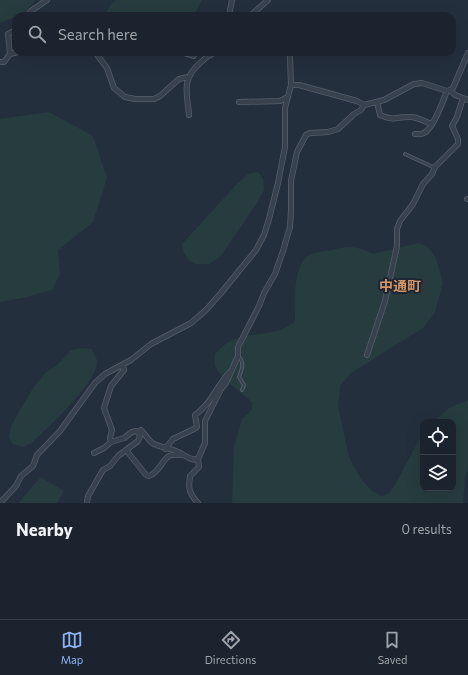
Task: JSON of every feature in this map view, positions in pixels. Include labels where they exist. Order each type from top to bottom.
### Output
[{"type":"street","points":[[29,12],[47,0]]},
{"type":"street","points":[[230,12],[232,0]]},
{"type":"street","points":[[254,12],[268,0]]},
{"type":"street","points":[[0,62],[4,62],[10,54],[8,34],[12,32]]},
{"type":"street","points":[[415,134],[422,134],[426,132],[432,124],[448,91],[453,88],[468,53]]},
{"type":"street","points":[[98,56],[107,68],[114,88],[125,97],[135,99],[154,99],[160,96],[179,79],[188,77]]},
{"type":"street","points":[[189,115],[186,87],[188,77],[194,68],[208,56]]},
{"type":"street","points":[[0,503],[16,486],[21,476],[33,466],[37,455],[60,431],[94,383],[105,374],[142,352],[151,344],[191,323],[206,310],[242,269],[256,250],[264,235],[278,183],[285,147],[285,108],[291,85],[290,56]]},
{"type":"street","points":[[291,85],[299,85],[357,101],[364,105],[384,100],[414,84],[422,83],[448,91],[468,100]]},
{"type":"street","points":[[239,102],[280,101],[288,98]]},
{"type":"street","points":[[367,355],[385,301],[397,246],[397,229],[400,221],[413,204],[423,184],[435,168],[458,144],[458,139],[452,126],[457,118],[463,98]]},
{"type":"street","points":[[377,102],[380,115],[391,119],[412,117],[432,124]]},
{"type":"street","points":[[198,503],[189,492],[189,484],[190,476],[199,467],[198,459],[205,443],[205,421],[232,370],[238,356],[238,347],[264,293],[275,274],[283,251],[290,227],[291,181],[297,152],[306,135],[310,133],[328,132],[338,129],[354,114],[361,110],[364,105]]},
{"type":"street","points":[[111,442],[110,438],[112,430],[104,408],[111,386],[124,370],[122,365]]},
{"type":"street","points":[[165,449],[173,439],[194,430],[197,427],[195,415],[207,406],[216,388],[232,370]]},
{"type":"street","points":[[94,453],[104,448],[111,442],[124,438],[132,432],[138,432],[141,430],[148,440],[154,444],[165,449],[179,452],[182,455],[194,460],[198,459]]},
{"type":"street","points":[[87,503],[88,496],[102,470],[110,466],[118,456],[138,441],[140,436],[138,432]]},
{"type":"street","points":[[126,450],[149,476],[153,475],[162,466],[165,459],[170,455],[182,455]]},
{"type":"lane","points":[[405,154],[435,168]]},
{"type":"lane","points":[[238,356],[242,359],[243,364],[239,376],[244,385],[242,390]]},
{"type":"green space","points":[[0,0],[35,0],[26,12],[12,12],[12,18],[0,23]]},
{"type":"green space","points":[[117,0],[202,0],[195,12],[106,12],[111,4]]},
{"type":"green space","points":[[49,112],[93,136],[107,178],[93,222],[58,250],[60,274],[52,290],[23,298],[0,302],[0,119]]},
{"type":"green space","points":[[258,172],[263,179],[264,190],[255,206],[220,257],[209,264],[196,264],[189,261],[184,253],[182,244],[236,185],[248,174]]},
{"type":"green space","points":[[418,243],[427,246],[436,258],[443,283],[435,312],[423,328],[351,373],[340,386],[338,407],[349,457],[361,479],[372,491],[382,496],[389,493],[395,485],[420,438],[420,491],[456,491],[456,419],[436,419],[449,408],[468,400],[468,470],[465,477],[463,503],[232,503],[234,447],[242,419],[252,410],[252,402],[222,377],[215,366],[215,354],[224,345],[234,339],[276,331],[286,328],[295,321],[297,277],[299,269],[308,256],[343,247],[362,249],[373,254]]},
{"type":"green space","points":[[83,348],[92,349],[97,361],[95,370],[90,380],[82,391],[33,442],[23,447],[13,444],[9,438],[11,426],[33,388],[46,372],[56,366],[71,350]]},
{"type":"green space","points":[[41,477],[64,491],[57,503],[18,503]]},
{"type":"district","name":"中通町","points":[[400,286]]}]
